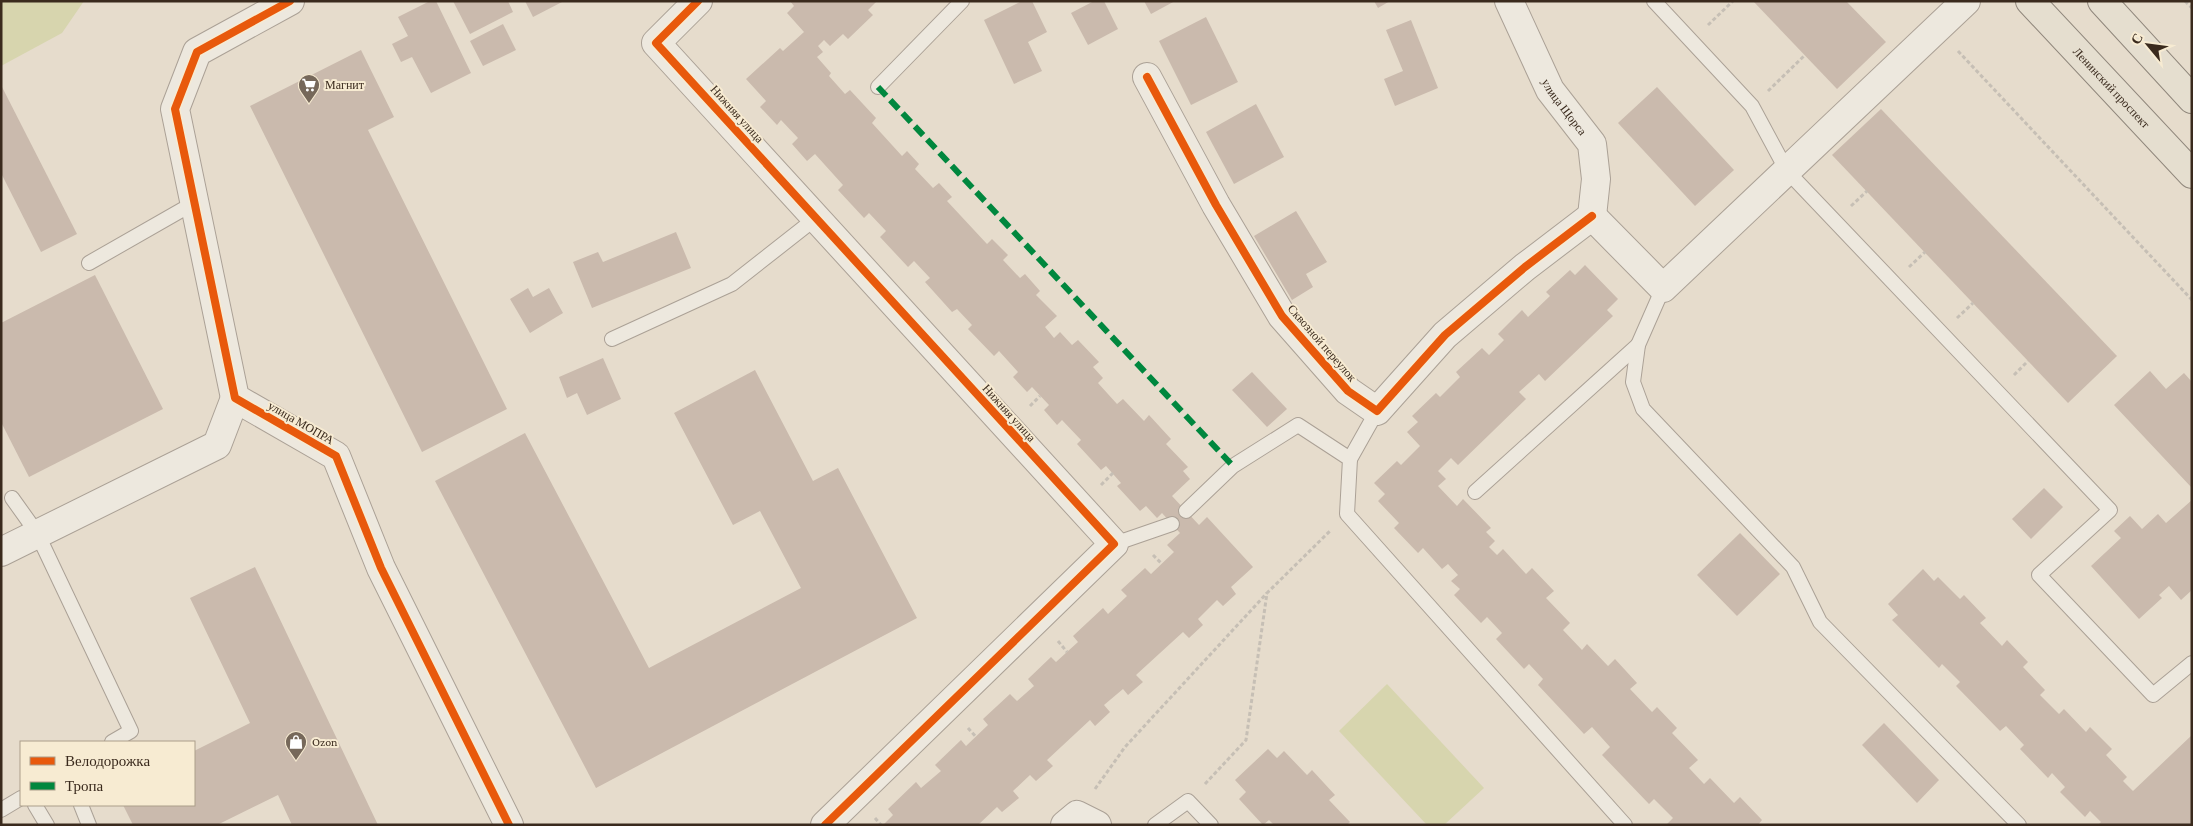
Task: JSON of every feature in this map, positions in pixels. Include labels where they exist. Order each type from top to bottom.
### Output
[{"type":"main road","name":"Ленинский проспект","points":[[2030,1],[2192,174]]},
{"type":"main road","points":[[2102,1],[2192,98]]},
{"type":"street","points":[[1,552],[217,445],[235,398],[174,109],[197,52],[290,1]]},
{"type":"street","name":"Нижняя улица","points":[[698,1],[656,43],[1114,544]]},
{"type":"street","name":"улица Щорса","points":[[1509,1],[1550,90],[1592,144],[1596,179],[1592,216]]},
{"type":"street","points":[[1377,411],[1445,335],[1525,267],[1592,216],[1663,288],[1966,1]]},
{"type":"street","name":"Сквозной переулок","points":[[1147,78],[1216,205],[1282,316],[1348,391],[1377,411]]},
{"type":"street","name":"улица МОПРА","points":[[235,398],[336,456],[381,568],[509,825]]},
{"type":"street","points":[[824,825],[1114,544]]},
{"type":"lane","points":[[878,86],[962,1]]},
{"type":"lane","points":[[1654,1],[1752,106],[1787,170],[2110,510],[2039,575],[2153,696],[2192,663]]},
{"type":"lane","points":[[89,263],[194,203]]},
{"type":"lane","points":[[612,339],[732,284],[816,218]]},
{"type":"lane","points":[[1663,288],[1638,345],[1633,382],[1643,409],[1793,567],[1820,622],[2019,825]]},
{"type":"lane","points":[[1475,492],[1638,345]]},
{"type":"lane","points":[[1377,411],[1350,459],[1347,514],[1625,825]]},
{"type":"lane","points":[[1186,511],[1233,466],[1298,425],[1350,459]]},
{"type":"lane","points":[[12,498],[37,533],[131,731],[114,741]]},
{"type":"lane","points":[[1114,544],[1172,524]]},
{"type":"lane","points":[[1,810],[20,799]]},
{"type":"lane","points":[[1155,825],[1188,801],[1211,825]]},
{"type":"lane","points":[[36,806],[47,825]]},
{"type":"lane","points":[[81,806],[89,825]]},
{"type":"path","points":[[1692,41],[1733,1]]},
{"type":"path","points":[[2186,1],[2192,8]]},
{"type":"path","points":[[1937,28],[2192,300]]},
{"type":"path","points":[[1752,106],[1805,55]]},
{"type":"path","points":[[1080,821],[1125,747],[1267,593],[1347,514]]},
{"type":"path","points":[[1188,801],[1246,740],[1267,593]]},
{"type":"shaded area","points":[[1,1],[84,1],[62,33],[1,66]]},
{"type":"shaded area","points":[[1387,684],[1484,788],[1444,825],[1427,825],[1339,731]]},
{"type":"building","points":[[430,1],[436,1],[471,73],[431,93],[412,57],[401,62],[392,44],[408,36],[398,17]]},
{"type":"building","points":[[453,1],[508,1],[513,12],[470,34]]},
{"type":"building","points":[[525,1],[564,1],[533,17]]},
{"type":"building","points":[[790,1],[877,1],[868,10],[873,15],[848,39],[843,34],[830,46],[824,40],[818,46],[823,52],[817,57],[831,73],[829,76],[845,94],[850,90],[876,118],[872,123],[902,156],[907,151],[919,164],[915,169],[933,188],[939,183],[952,197],[947,201],[987,244],[992,239],[1008,255],[1003,260],[1020,278],[1025,274],[1040,291],[1036,295],[1057,316],[1045,327],[1054,338],[1060,332],[1072,345],[1078,340],[1099,362],[1093,367],[1103,378],[1098,383],[1117,404],[1123,399],[1144,421],[1149,415],[1171,439],[1166,444],[1188,467],[1183,471],[1190,479],[1172,496],[1199,525],[1207,517],[1253,567],[1231,587],[1236,594],[1223,606],[1217,600],[1198,619],[1203,625],[1189,638],[1183,632],[1136,675],[1143,682],[1128,695],[1123,689],[1104,705],[1110,712],[1095,726],[1090,720],[1047,760],[1053,766],[1036,781],[1030,775],[1013,791],[1019,798],[1002,812],[997,807],[978,825],[883,825],[893,815],[888,809],[916,782],[921,788],[941,771],[935,765],[961,740],[966,746],[988,725],[983,719],[1010,694],[1017,701],[1034,686],[1028,679],[1051,657],[1056,662],[1078,642],[1073,636],[1103,608],[1108,614],[1127,596],[1121,590],[1145,568],[1151,574],[1174,552],[1167,545],[1180,533],[1162,513],[1157,518],[1146,506],[1140,511],[1117,486],[1121,483],[1106,466],[1101,470],[1077,444],[1081,440],[1062,420],[1057,425],[1044,410],[1049,405],[1032,387],[1027,392],[1013,377],[1018,372],[999,351],[994,356],[968,329],[972,325],[957,309],[952,312],[925,282],[930,278],[914,261],[908,267],[880,237],[886,231],[869,213],[864,218],[838,190],[843,185],[815,154],[807,161],[792,144],[798,138],[781,120],[777,125],[760,107],[766,101],[746,79],[780,48],[783,51],[804,32],[787,13],[794,6]]},
{"type":"building","points":[[1022,1],[1032,1],[1047,32],[1028,42],[1042,71],[1014,84],[984,20]]},
{"type":"building","points":[[1094,1],[1104,1],[1118,29],[1088,45],[1071,13]]},
{"type":"building","points":[[1144,1],[1175,1],[1151,14]]},
{"type":"building","points":[[1374,1],[1390,1],[1378,8]]},
{"type":"building","points":[[1753,1],[1846,1],[1886,42],[1837,89]]},
{"type":"building","points":[[1206,17],[1238,82],[1191,105],[1159,41]]},
{"type":"building","points":[[1411,20],[1438,88],[1395,106],[1384,79],[1403,71],[1386,30]]},
{"type":"building","points":[[503,24],[516,50],[483,66],[470,41]]},
{"type":"building","points":[[361,50],[394,117],[368,130],[507,409],[422,452],[250,106]]},
{"type":"building","points":[[1,85],[77,234],[41,252],[1,173]]},
{"type":"building","points":[[1657,87],[1734,170],[1695,206],[1618,123]]},
{"type":"building","points":[[1256,104],[1284,157],[1234,184],[1206,132]]},
{"type":"building","points":[[1881,109],[2117,356],[2068,403],[1832,155]]},
{"type":"building","points":[[1296,211],[1327,262],[1306,274],[1313,287],[1292,300],[1254,236]]},
{"type":"building","points":[[676,232],[691,268],[592,308],[573,262],[598,252],[603,262]]},
{"type":"building","points":[[1585,265],[1618,299],[1607,310],[1613,316],[1545,381],[1539,374],[1519,392],[1526,399],[1458,465],[1451,458],[1438,471],[1446,479],[1438,486],[1457,506],[1463,499],[1491,528],[1486,532],[1495,541],[1489,547],[1497,555],[1503,549],[1526,574],[1532,568],[1554,591],[1546,598],[1570,623],[1563,630],[1582,650],[1587,644],[1608,666],[1615,659],[1637,683],[1630,689],[1652,712],[1657,707],[1677,728],[1672,733],[1698,760],[1689,768],[1704,784],[1710,778],[1734,803],[1740,797],[1762,820],[1758,825],[1666,825],[1673,818],[1654,799],[1649,804],[1602,755],[1610,747],[1592,727],[1584,734],[1538,685],[1543,679],[1529,664],[1524,669],[1496,639],[1502,633],[1487,617],[1481,623],[1454,595],[1460,589],[1451,581],[1458,575],[1448,564],[1442,569],[1423,548],[1418,553],[1394,528],[1399,523],[1378,501],[1385,494],[1374,483],[1397,461],[1401,465],[1420,446],[1407,432],[1418,422],[1412,416],[1436,393],[1440,397],[1460,377],[1456,372],[1482,348],[1489,355],[1504,340],[1498,334],[1522,310],[1528,317],[1550,296],[1546,292],[1570,270],[1575,275]]},
{"type":"building","points":[[95,275],[163,409],[29,477],[1,422],[1,323]]},
{"type":"building","points":[[528,288],[533,297],[549,288],[563,313],[530,333],[510,299]]},
{"type":"building","points":[[603,358],[621,399],[587,415],[577,393],[567,398],[559,377]]},
{"type":"building","points":[[755,370],[813,481],[838,468],[917,618],[596,788],[435,481],[525,433],[649,668],[801,588],[760,511],[733,525],[674,413]]},
{"type":"building","points":[[2150,371],[2166,389],[2184,373],[2192,382],[2192,488],[2114,405]]},
{"type":"building","points":[[1252,372],[1287,409],[1267,427],[1232,390]]},
{"type":"building","points":[[2044,488],[2063,507],[2031,539],[2012,519]]},
{"type":"building","points":[[2192,500],[2192,590],[2181,600],[2169,586],[2159,595],[2162,598],[2139,619],[2091,566],[2121,538],[2114,531],[2130,516],[2142,529],[2158,514],[2166,523]]},
{"type":"building","points":[[1740,533],[1780,574],[1737,616],[1697,575]]},
{"type":"building","points":[[255,567],[378,825],[292,825],[278,795],[217,825],[133,825],[124,806],[195,806],[195,750],[250,723],[190,598]]},
{"type":"building","points":[[1923,569],[1934,581],[1938,577],[1960,599],[1964,595],[1986,618],[1980,623],[2002,646],[2007,640],[2028,662],[2023,667],[2045,690],[2040,695],[2059,714],[2064,709],[2086,732],[2090,727],[2112,749],[2106,755],[2127,777],[2123,781],[2133,791],[2192,735],[2192,825],[2098,825],[2101,822],[2090,811],[2085,817],[2060,792],[2065,787],[2052,773],[2048,778],[2020,749],[2024,745],[2006,726],[2000,731],[1956,686],[1960,682],[1942,664],[1939,668],[1892,620],[1898,615],[1888,604]]},
{"type":"building","points":[[1884,723],[1939,780],[1917,803],[1862,745]]},
{"type":"building","points":[[1268,749],[1277,758],[1284,751],[1307,775],[1312,770],[1335,795],[1329,800],[1350,822],[1347,825],[1274,825],[1269,820],[1263,825],[1239,799],[1246,792],[1235,780]]},
{"type":"marked path","points":[[878,87],[1233,466]]},
{"type":"cycle path","points":[[290,1],[197,52],[175,109],[235,398],[336,456],[381,568],[509,825]]},
{"type":"cycle path","points":[[698,1],[656,43],[1114,544],[825,825]]},
{"type":"cycle path","points":[[1147,77],[1216,205],[1282,316],[1348,391],[1377,411],[1445,335],[1525,267],[1592,216]]},
{"type":"place","name":"Магнит","points":[[309,104]]},
{"type":"place","name":"Ozon","points":[[296,761]]}]
